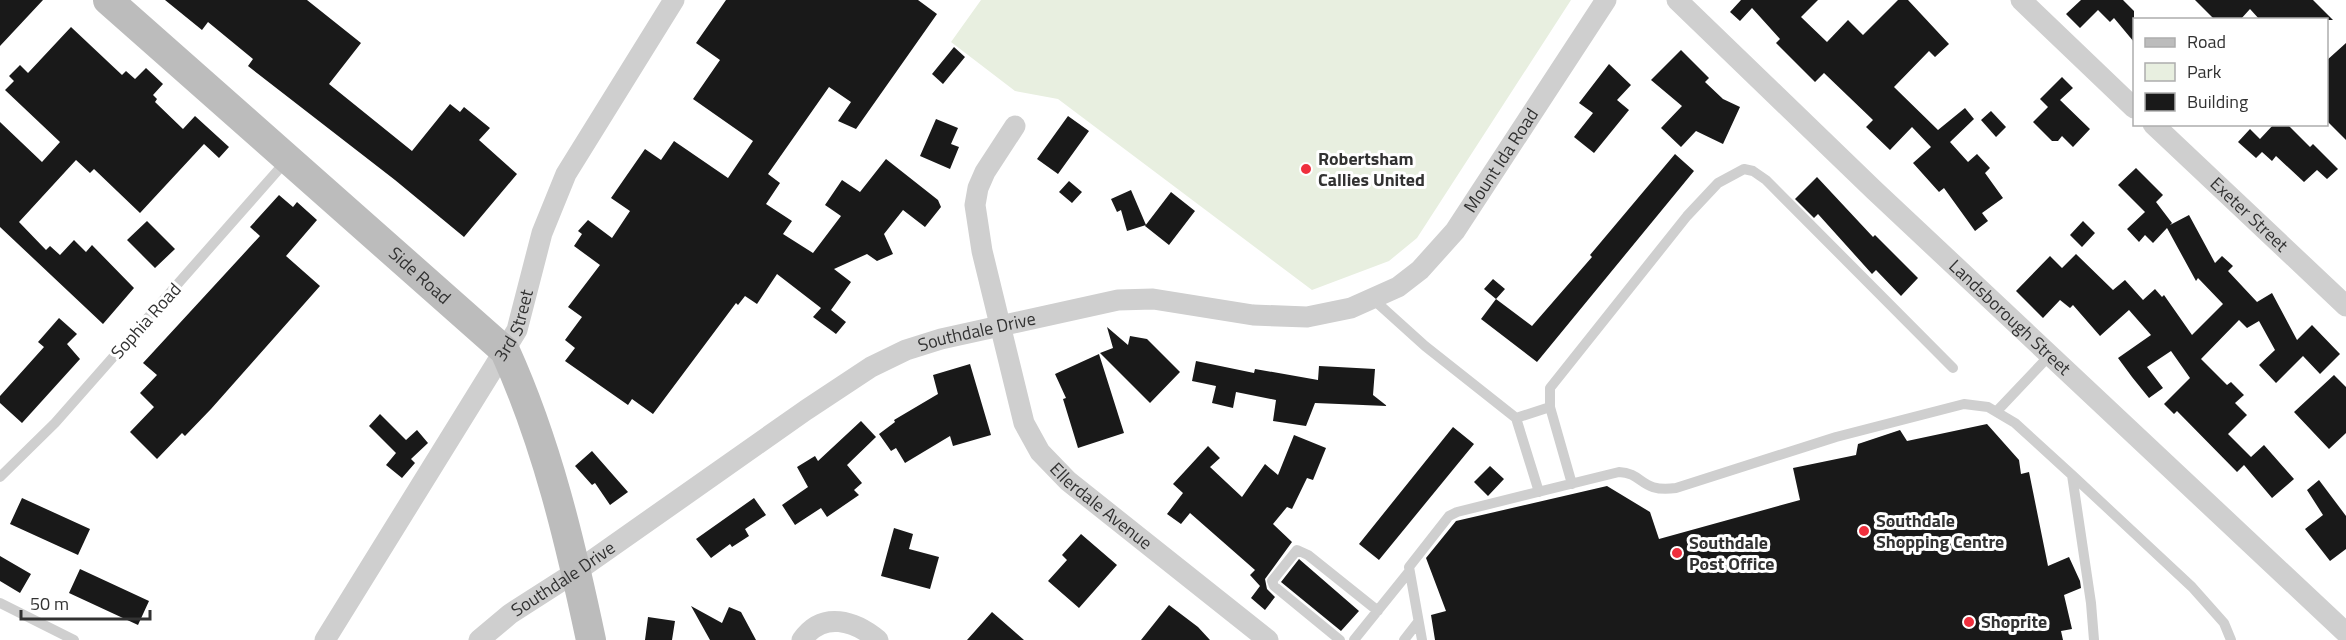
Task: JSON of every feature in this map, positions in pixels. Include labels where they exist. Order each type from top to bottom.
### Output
[{"type":"street","name":"Side Road","points":[[108,0],[505,351],[527,400],[547,455],[577,571],[591,640]]},
{"type":"street","name":"3rd Street","points":[[325,640],[517,330],[542,233],[566,174],[674,0]]},
{"type":"street","name":"Mount Ida Road","points":[[1374,300],[1420,270],[1455,231],[1606,0]]},
{"type":"street","name":"Landsborough Street","points":[[1677,0],[1724,48],[2346,633]]},
{"type":"street","points":[[2021,0],[2133,107]]},
{"type":"street","name":"Ellerdale Avenue","points":[[1015,126],[985,172],[978,188],[975,206],[981,243],[1024,423],[1040,452],[1068,481],[1268,640]]},
{"type":"street","name":"Exeter Street","points":[[2155,126],[2346,306]]},
{"type":"street","name":"Southdale Drive","points":[[479,640],[510,614],[577,571],[871,367],[922,344],[1132,298],[1153,298],[1286,318],[1324,315],[1374,300]]},
{"type":"street","points":[[804,638],[815,628],[842,621],[854,623],[878,640]]},
{"type":"lane","name":"Sophia Road","points":[[0,477],[55,423],[287,160]]},
{"type":"lane","points":[[1572,484],[1550,406],[1550,388],[1595,329],[1718,183],[1744,169],[1754,171],[1766,180],[1953,368]]},
{"type":"lane","points":[[1374,300],[1417,339],[1516,418],[1539,492]]},
{"type":"lane","points":[[1997,411],[2050,355]]},
{"type":"lane","points":[[1354,640],[1408,573],[1412,561],[1449,516],[1623,472],[1654,490],[1676,488],[1825,440],[1964,404],[1981,405],[1997,411],[2015,423],[2192,587],[2224,623],[2231,640]]},
{"type":"lane","points":[[1516,418],[1550,406]]},
{"type":"lane","points":[[2072,475],[2091,603],[2094,640]]},
{"type":"lane","points":[[1340,640],[1274,586],[1272,581],[1297,550],[1308,555],[1378,611]]},
{"type":"lane","points":[[1408,573],[1422,640]]},
{"type":"lane","points":[[0,603],[74,640]]},
{"type":"lane","points":[[1404,640],[1418,622]]},
{"type":"green space","name":"Robertsham Callies United","points":[[981,0],[1571,0],[1417,238],[1389,261],[1312,290],[1058,99],[1015,91],[951,42]]},
{"type":"building","points":[[0,0],[43,0],[0,46]]},
{"type":"building","points":[[165,0],[307,0],[361,43],[329,84],[412,151],[450,104],[460,112],[464,107],[490,128],[479,140],[517,174],[464,237],[395,180],[248,66],[253,59],[208,22],[202,30]]},
{"type":"building","points":[[726,0],[918,0],[937,14],[856,129],[838,121],[851,102],[829,87],[768,174],[780,183],[766,204],[792,221],[783,234],[813,253],[841,216],[825,205],[842,180],[860,192],[886,159],[938,200],[941,207],[925,227],[903,210],[884,234],[893,254],[877,261],[867,254],[834,269],[851,282],[831,310],[846,322],[836,334],[813,317],[821,308],[777,274],[757,304],[745,296],[738,305],[736,303],[653,414],[632,399],[628,405],[565,361],[575,348],[565,340],[582,317],[568,307],[600,265],[574,246],[582,234],[578,231],[588,220],[612,238],[630,211],[611,198],[645,149],[661,160],[674,141],[728,178],[753,141],[693,99],[720,60],[696,43]]},
{"type":"building","points":[[1741,0],[1818,0],[1801,17],[1827,42],[1848,20],[1863,35],[1898,0],[1908,0],[1949,44],[1935,57],[1929,51],[1894,87],[1938,130],[1965,108],[1974,119],[1950,142],[1968,162],[1977,154],[1990,168],[1985,173],[2003,198],[1982,213],[1988,221],[1975,231],[1944,188],[1939,192],[1913,163],[1931,147],[1912,127],[1890,150],[1866,127],[1873,120],[1824,73],[1815,82],[1776,43],[1780,39],[1752,8],[1740,21],[1730,12]]},
{"type":"building","points":[[2081,0],[2123,0],[2134,11],[2133,41],[2114,18],[2110,22],[2098,10],[2080,28],[2066,14]]},
{"type":"building","points":[[2195,0],[2313,0],[2333,20],[2328,20],[2328,18],[2258,18],[2250,9],[2242,18],[2213,18]]},
{"type":"building","points":[[71,27],[122,75],[126,71],[135,79],[146,68],[163,84],[153,95],[157,99],[155,102],[183,129],[195,116],[229,147],[219,158],[204,144],[140,213],[94,169],[90,173],[76,160],[19,222],[46,250],[50,246],[60,255],[74,240],[86,252],[92,245],[134,288],[103,324],[0,227],[0,122],[42,162],[60,142],[5,90],[14,81],[9,76],[20,65],[28,73]]},
{"type":"building","points":[[2346,43],[2346,140],[2328,122],[2328,59]]},
{"type":"building","points":[[954,47],[965,57],[943,84],[932,74]]},
{"type":"building","points":[[1681,50],[1709,78],[1705,82],[1723,99],[1740,107],[1723,144],[1696,131],[1681,147],[1661,128],[1682,106],[1651,80]]},
{"type":"building","points":[[1609,64],[1631,85],[1617,100],[1629,110],[1594,153],[1574,137],[1593,113],[1579,103]]},
{"type":"building","points":[[2062,77],[2073,88],[2060,100],[2090,129],[2073,147],[2062,136],[2058,141],[2052,141],[2033,122],[2048,107],[2040,99]]},
{"type":"building","points":[[1991,111],[2006,127],[1996,137],[1981,120]]},
{"type":"building","points":[[1068,116],[1089,131],[1058,174],[1037,159]]},
{"type":"building","points":[[936,119],[958,128],[951,144],[959,147],[950,169],[920,156]]},
{"type":"building","points":[[2272,126],[2289,126],[2310,147],[2313,144],[2338,169],[2327,179],[2317,170],[2304,182],[2276,156],[2272,161],[2262,152],[2256,158],[2238,142],[2250,129],[2260,139]]},
{"type":"building","points":[[1675,154],[1694,171],[1537,362],[1481,319],[1496,299],[1532,326],[1592,257],[1590,255]]},
{"type":"building","points":[[2136,168],[2163,195],[2156,202],[2172,223],[2170,225],[2189,215],[2215,263],[2222,256],[2233,266],[2228,271],[2257,302],[2272,293],[2297,340],[2312,325],[2340,354],[2320,374],[2303,356],[2276,383],[2259,365],[2275,350],[2259,321],[2247,328],[2239,320],[2201,359],[2227,385],[2231,382],[2244,395],[2235,403],[2247,415],[2228,434],[2251,457],[2264,445],[2294,479],[2272,498],[2244,465],[2237,472],[2177,411],[2174,414],[2164,404],[2190,378],[2171,351],[2147,367],[2163,388],[2149,398],[2132,377],[2118,358],[2151,335],[2129,310],[2100,336],[2073,305],[2070,308],[2060,300],[2043,318],[2016,291],[2050,256],[2062,268],[2076,254],[2113,290],[2125,280],[2143,300],[2155,289],[2162,297],[2164,295],[2192,335],[2223,304],[2198,278],[2196,281],[2167,228],[2153,243],[2145,235],[2139,242],[2127,229],[2145,212],[2118,185]]},
{"type":"building","points":[[1817,177],[1873,237],[1875,235],[1918,278],[1901,296],[1876,270],[1872,274],[1818,214],[1814,218],[1795,199]]},
{"type":"building","points":[[1069,181],[1082,192],[1072,203],[1059,192]]},
{"type":"building","points":[[1131,190],[1146,225],[1127,231],[1121,210],[1117,212],[1111,199]]},
{"type":"building","points":[[1171,192],[1195,211],[1169,245],[1145,226]]},
{"type":"building","points":[[279,195],[293,207],[297,202],[317,220],[286,256],[320,286],[211,409],[185,436],[182,433],[157,459],[130,432],[154,407],[140,393],[157,375],[143,363],[260,236],[250,227]]},
{"type":"building","points":[[147,221],[175,249],[155,268],[127,240]]},
{"type":"building","points":[[2083,221],[2095,233],[2082,247],[2070,235]]},
{"type":"building","points":[[1493,279],[1505,289],[1496,299],[1484,289]]},
{"type":"building","points":[[59,318],[77,334],[67,344],[80,359],[22,423],[0,403],[0,396],[44,347],[38,342]]},
{"type":"building","points":[[1107,327],[1128,345],[1130,336],[1147,339],[1180,372],[1150,403],[1100,353],[1113,348]]},
{"type":"building","points":[[1099,354],[1124,433],[1078,448],[1063,399],[1066,398],[1055,374]]},
{"type":"building","points":[[1196,361],[1254,373],[1255,369],[1318,380],[1319,366],[1375,369],[1373,395],[1387,406],[1315,403],[1306,426],[1273,421],[1276,400],[1236,392],[1233,408],[1212,403],[1216,386],[1192,381]]},
{"type":"building","points":[[970,364],[991,435],[953,446],[950,436],[905,463],[896,448],[891,451],[879,434],[895,422],[894,420],[938,394],[933,375]]},
{"type":"building","points":[[2334,375],[2346,387],[2346,433],[2329,449],[2294,412]]},
{"type":"building","points":[[380,414],[406,440],[417,430],[428,443],[411,459],[415,463],[402,478],[386,465],[396,453],[369,426]]},
{"type":"building","points":[[861,421],[876,437],[847,465],[862,483],[854,490],[859,495],[827,517],[821,508],[795,525],[782,505],[808,487],[797,467],[815,456],[818,461]]},
{"type":"building","name":"Southdale Shopping Centre","points":[[1987,424],[2019,460],[2021,474],[2029,472],[2048,566],[2069,557],[2080,581],[2081,588],[2064,595],[2072,629],[2061,631],[2063,640],[1435,640],[1431,615],[1446,611],[1426,558],[1456,521],[1607,486],[1650,512],[1659,539],[1800,500],[1793,468],[1856,455],[1858,444],[1900,430],[1907,441]]},
{"type":"building","points":[[1453,427],[1474,444],[1379,560],[1359,544]]},
{"type":"building","points":[[1294,435],[1326,448],[1313,480],[1307,478],[1292,509],[1287,507],[1273,524],[1292,542],[1265,579],[1267,589],[1275,597],[1265,610],[1251,598],[1260,586],[1250,575],[1255,570],[1190,513],[1181,524],[1167,514],[1183,493],[1173,484],[1208,446],[1220,458],[1210,467],[1242,497],[1265,464],[1278,475]]},
{"type":"building","points":[[592,451],[628,492],[610,505],[595,483],[592,485],[575,466]]},
{"type":"building","points":[[1490,466],[1504,479],[1488,496],[1474,482]]},
{"type":"building","points":[[2319,480],[2346,516],[2346,549],[2330,561],[2305,529],[2323,515],[2307,490]]},
{"type":"building","points":[[22,498],[90,529],[78,555],[10,524]]},
{"type":"building","points":[[754,498],[766,515],[745,529],[749,536],[732,547],[730,544],[711,558],[696,539]]},
{"type":"building","points":[[894,528],[913,534],[909,549],[939,557],[930,589],[881,576]]},
{"type":"building","points":[[1081,534],[1117,565],[1079,608],[1048,581],[1067,560],[1062,555]]},
{"type":"building","points":[[0,556],[31,574],[20,593],[0,581]]},
{"type":"building","points":[[1299,559],[1359,611],[1341,631],[1281,582]]},
{"type":"building","points":[[80,569],[149,601],[138,625],[69,593]]},
{"type":"building","points":[[1169,605],[1198,627],[1210,640],[1141,640]]},
{"type":"building","points":[[691,606],[722,623],[729,607],[741,612],[756,640],[710,640]]},
{"type":"building","points":[[992,612],[1024,640],[967,640]]},
{"type":"building","points":[[648,617],[675,621],[672,640],[645,640]]},
{"type":"place","name":"Robertsham Callies United","points":[[1306,169]]},
{"type":"place","name":"Southdale Shopping Centre","points":[[1864,531]]},
{"type":"place","name":"Southdale Post Office","points":[[1677,553]]},
{"type":"place","name":"Shoprite","points":[[1969,622]]}]
